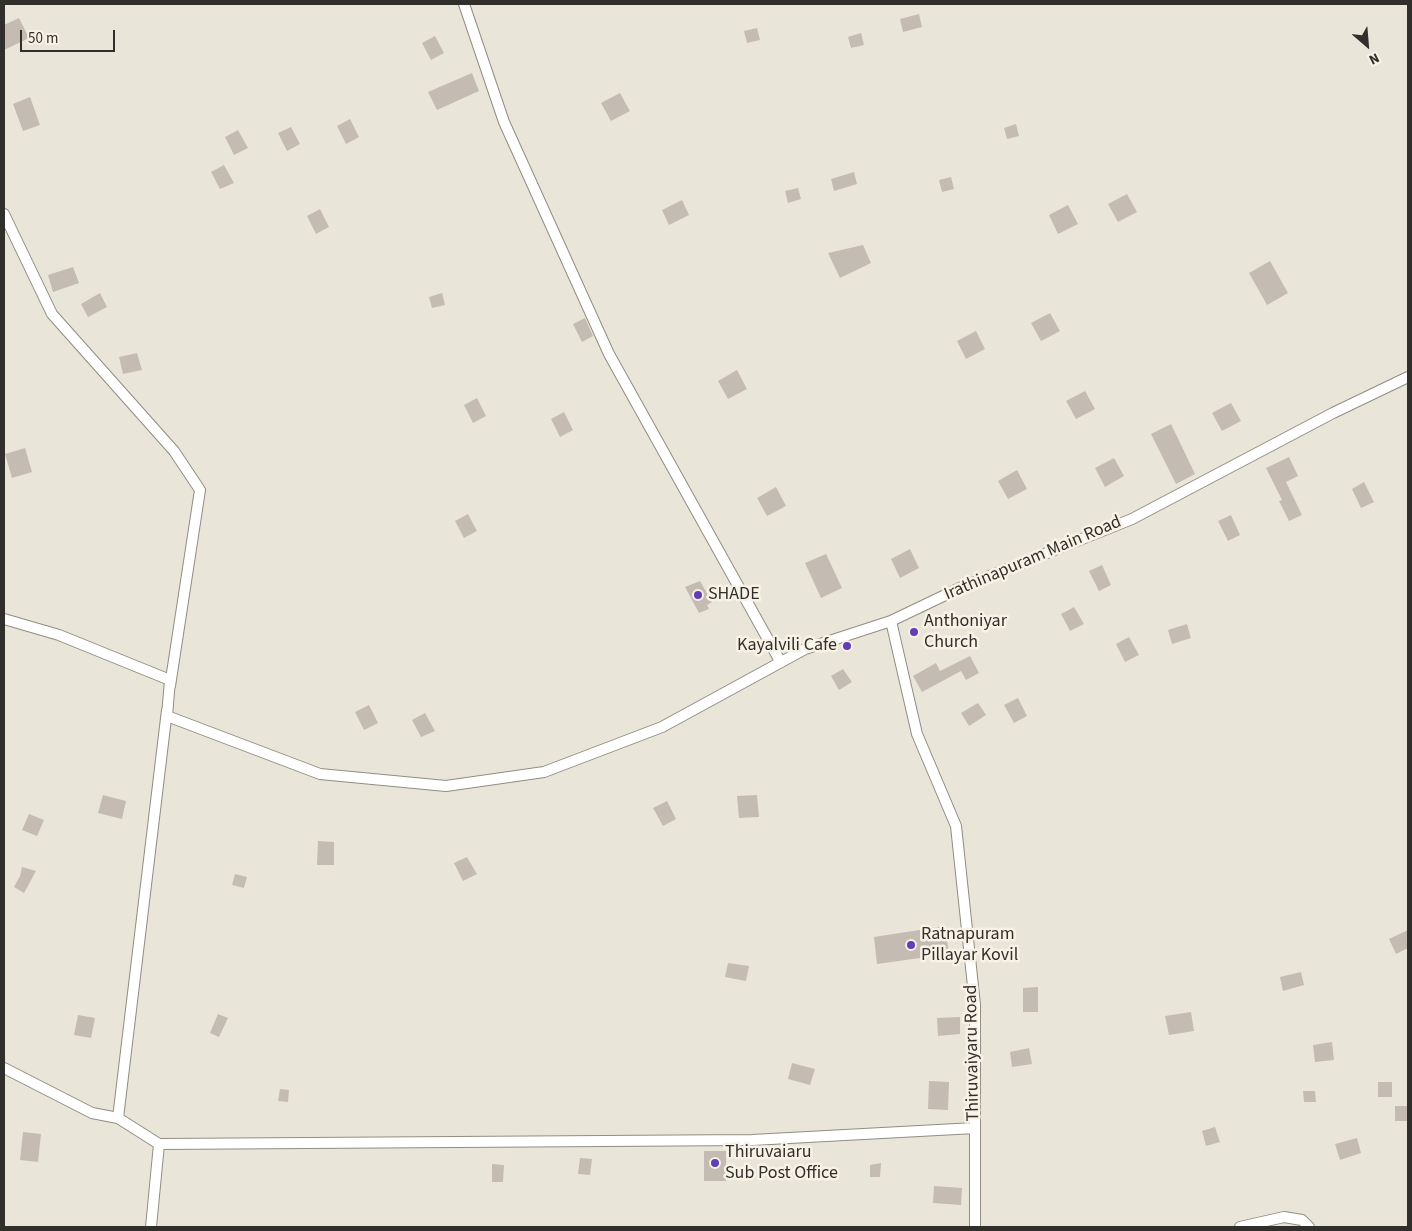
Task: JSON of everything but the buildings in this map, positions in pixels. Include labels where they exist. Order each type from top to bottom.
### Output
[{"type":"street","points":[[464,4],[504,122],[609,354],[780,661]]},
{"type":"street","points":[[4,214],[52,314],[174,451],[200,490],[169,695],[118,1118]]},
{"type":"street","name":"Irathinapuram Main Road","points":[[4,619],[59,635],[170,680],[167,716],[320,774],[446,786],[544,772],[662,727],[805,649],[891,621],[962,587],[1132,519],[1333,413],[1408,377]]},
{"type":"street","name":"Thiruvaiyaru Road","points":[[891,621],[917,734],[956,826],[975,1005],[975,1227]]},
{"type":"street","points":[[4,1068],[92,1113],[118,1118],[159,1144],[752,1140],[975,1128]]},
{"type":"street","points":[[151,1227],[159,1144]]},
{"type":"street","points":[[1240,1227],[1284,1217],[1302,1220],[1309,1227]]},
{"type":"place","name":"SHADE","points":[[698,595]]},
{"type":"place","name":"Anthoniyar Church","points":[[914,632]]},
{"type":"place","name":"Kayalvili Cafe","points":[[847,646]]},
{"type":"place","name":"Ratnapuram Pillayar Kovil","points":[[911,945]]},
{"type":"place","name":"Thiruvaiaru Sub Post Office","points":[[715,1163]]}]
